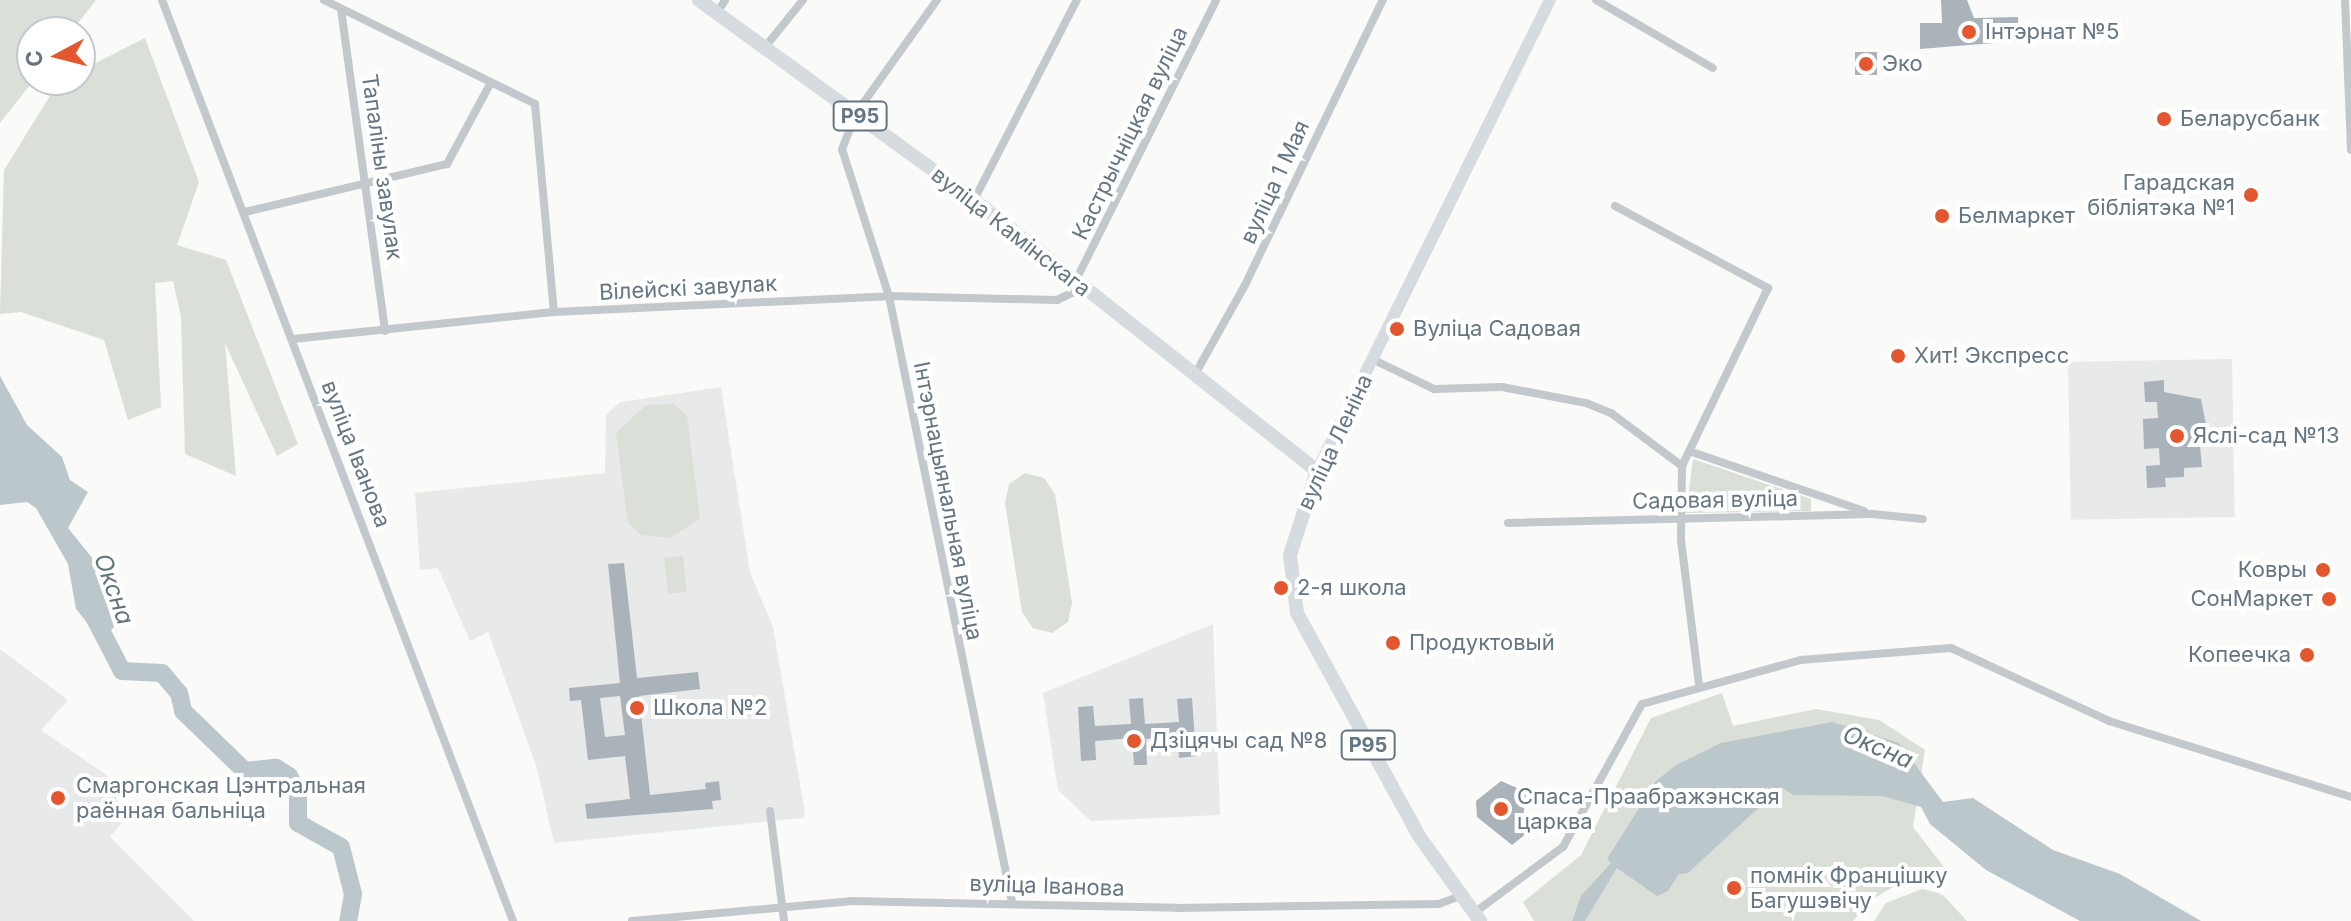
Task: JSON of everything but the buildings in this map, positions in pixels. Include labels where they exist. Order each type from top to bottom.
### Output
[{"type":"main road","name":"вуліца Камінскага","points":[[699,0],[974,200],[1317,471]]},
{"type":"main road","name":"вуліца Леніна","points":[[1477,917],[1419,836],[1297,613],[1290,555],[1317,471],[1550,0]]},
{"type":"street","name":"вуліца Іванова","points":[[162,0],[513,921]]},
{"type":"street","points":[[324,0],[489,86],[531,100],[537,109],[554,312]]},
{"type":"street","points":[[717,13],[725,0]]},
{"type":"street","points":[[766,46],[803,0]]},
{"type":"street","name":"Інтэрнацыянальная вуліца","points":[[937,0],[856,113],[842,149],[889,296],[1012,902]]},
{"type":"street","points":[[974,200],[1077,0]]},
{"type":"street","name":"Кастрычніцкая вуліца","points":[[1079,285],[1216,0]]},
{"type":"street","name":"вуліца 1 Мая","points":[[1194,376],[1245,285],[1383,0]]},
{"type":"street","points":[[1596,0],[1713,68]]},
{"type":"street","points":[[2345,0],[2351,150]]},
{"type":"street","name":"Тапаліны завулак","points":[[341,9],[385,331]]},
{"type":"street","points":[[245,212],[447,164],[489,86]]},
{"type":"street","points":[[1615,206],[1768,288],[1682,466],[1680,518],[1699,684]]},
{"type":"street","name":"Вілейскі завулак","points":[[293,339],[554,312],[889,296],[1057,300],[1079,285]]},
{"type":"street","name":"Садовая вуліца","points":[[1374,360],[1434,389],[1502,387],[1586,403],[1611,413],[1682,466]]},
{"type":"street","points":[[1689,451],[1872,514]]},
{"type":"street","name":"Садовая вуліца","points":[[1508,523],[1872,514],[1923,519]]},
{"type":"street","points":[[1477,917],[1563,847],[1642,704],[1699,684],[1801,660],[1951,648],[2109,721],[2351,797]]},
{"type":"street","points":[[770,811],[784,921]]},
{"type":"street","name":"вуліца Іванова","points":[[632,921],[782,905],[1012,902],[1177,908],[1429,904],[1460,896]]},
{"type":"shaded area","points":[[0,0],[96,0],[84,16],[16,16],[16,96],[21,96],[0,123]]},
{"type":"shaded area","points":[[145,38],[199,182],[177,245],[226,260],[298,444],[277,456],[225,343],[236,476],[185,454],[181,317],[173,281],[155,283],[161,407],[128,420],[104,340],[21,312],[0,314],[4,170],[50,96],[96,96],[96,63]]},
{"type":"shaded area","points":[[2232,359],[2235,517],[2071,520],[2068,362]]},
{"type":"shaded area","points":[[721,387],[750,572],[773,627],[805,813],[803,818],[554,843],[537,768],[488,632],[470,641],[438,568],[420,570],[415,493],[605,473],[606,414],[621,402]]},
{"type":"shaded area","points":[[674,404],[687,416],[700,518],[671,538],[641,535],[628,523],[616,433],[646,405]]},
{"type":"shaded area","points":[[1693,459],[1811,499],[1811,511],[1686,513]]},
{"type":"shaded area","points":[[1025,473],[1044,478],[1055,494],[1072,603],[1068,622],[1052,633],[1033,628],[1022,612],[1005,503],[1009,484]]},
{"type":"shaded area","points":[[683,556],[687,592],[668,594],[664,558]]},
{"type":"shaded area","name":"Дзіцячы сад №8","points":[[1213,624],[1220,815],[1091,821],[1058,790],[1043,693]]},
{"type":"shaded area","name":"Смаргонская Цэнтральная раённая бальніца","points":[[0,649],[68,700],[41,730],[108,776],[124,820],[110,837],[194,921],[0,921]]},
{"type":"shaded area","points":[[1722,693],[1733,726],[1816,709],[1879,720],[1925,750],[1913,827],[1950,875],[1905,880],[1876,897],[1853,921],[1534,921],[1523,902],[1581,855],[1651,718]]},
{"type":"shaded area","points":[[1922,889],[1942,894],[1967,921],[1874,921],[1886,903]]},
{"type":"water","points":[[0,376],[27,425],[62,457],[70,480],[88,492],[68,528],[93,559],[114,627],[101,640],[76,609],[68,564],[36,508],[27,502],[0,505]]},
{"type":"water","points":[[1832,722],[1899,743],[1943,802],[1973,798],[2053,850],[2120,874],[2201,921],[2080,921],[1986,870],[1930,824],[1921,807],[1883,796],[1793,795],[1781,787],[1688,873],[1679,874],[1668,891],[1657,896],[1617,868],[1585,921],[1572,921],[1581,896],[1611,863],[1607,859],[1656,781],[1676,765],[1721,743]]},
{"type":"waterway","name":"Оксна","points":[[93,615],[122,671],[162,673],[179,693],[183,711],[245,771],[276,768],[289,776],[298,792],[298,823],[341,847],[353,894],[348,921]]},
{"type":"place","name":"Інтэрнат №5","points":[[1969,32]]},
{"type":"place","name":"Эко","points":[[1866,64]]},
{"type":"place","name":"Беларусбанк","points":[[2164,119]]},
{"type":"place","name":"Гарадская бібліятэка №1","points":[[2251,195]]},
{"type":"place","name":"Белмаркет","points":[[1942,216]]},
{"type":"place","name":"Вуліца Садовая","points":[[1397,329]]},
{"type":"place","name":"Хит! Экспресс","points":[[1898,356]]},
{"type":"place","name":"Яслі-сад №13","points":[[2177,436]]},
{"type":"place","name":"Ковры","points":[[2323,570]]},
{"type":"place","name":"2-я школа","points":[[1281,588]]},
{"type":"place","name":"СонМаркет","points":[[2329,599]]},
{"type":"place","name":"Продуктовый","points":[[1393,643]]},
{"type":"place","name":"Копеечка","points":[[2307,655]]},
{"type":"place","name":"Школа №2","points":[[637,708]]},
{"type":"place","name":"Дзіцячы сад №8","points":[[1134,741]]},
{"type":"place","name":"Смаргонская Цэнтральная раённая бальніца","points":[[58,798]]},
{"type":"place","name":"Спаса-Праабражэнская царква","points":[[1501,809]]},
{"type":"place","name":"помнік Францішку Багушэвічу","points":[[1734,888]]}]
